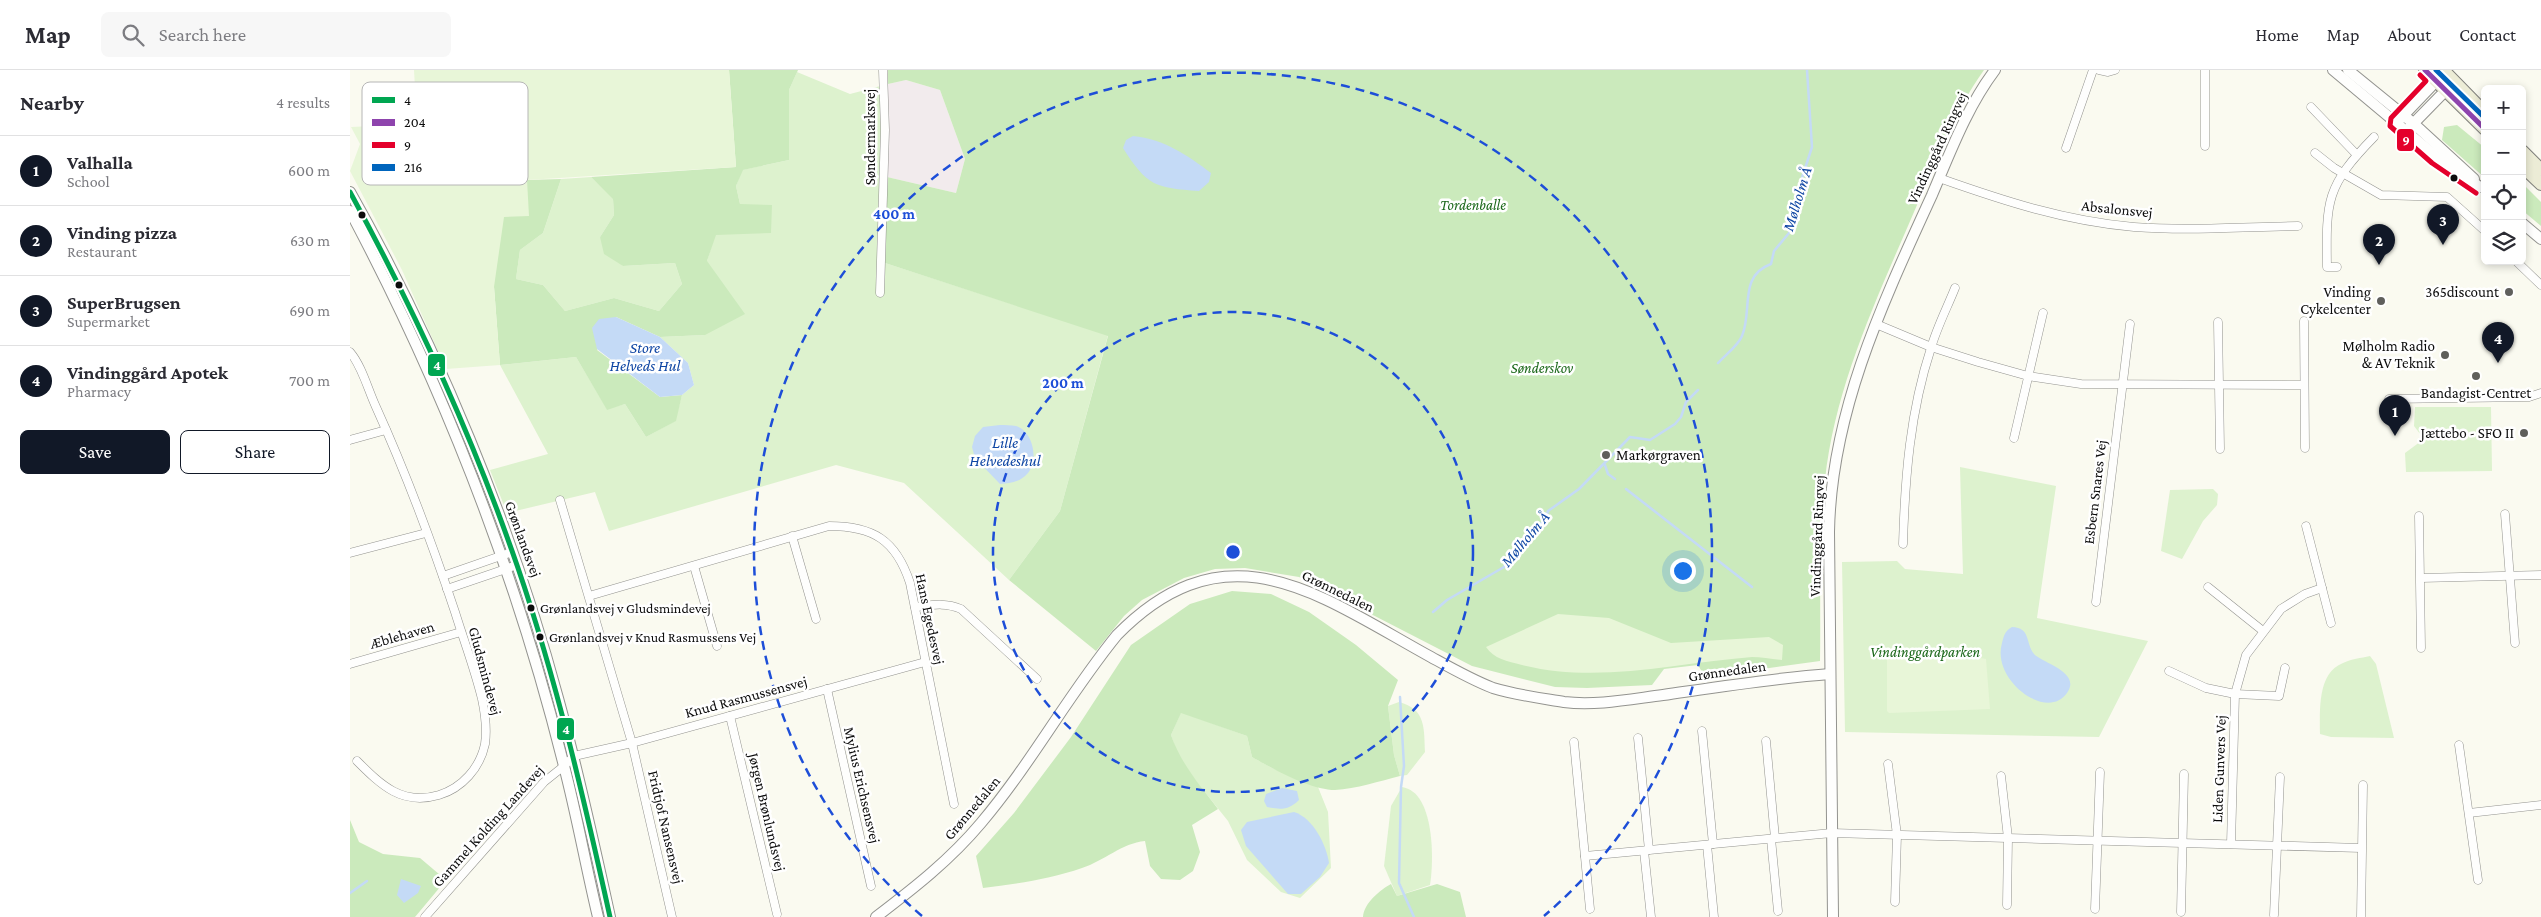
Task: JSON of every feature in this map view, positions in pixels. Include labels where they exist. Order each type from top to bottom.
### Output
[{"type":"main road","points":[[2425,70],[2481,126]]},
{"type":"main road","points":[[2448,74],[2481,109]]},
{"type":"main road","points":[[2526,155],[2541,170]]},
{"type":"main road","points":[[2526,170],[2541,184]]},
{"type":"street","name":"Søndermarksvej","points":[[880,294],[885,130],[883,70]]},
{"type":"street","name":"Vindinggård Ringvej","points":[[1833,917],[1830,674],[1831,489],[1843,422],[1861,363],[1876,324],[1939,178],[1979,92],[1995,70]]},
{"type":"street","points":[[2066,148],[2093,70]]},
{"type":"street","points":[[2099,70],[2108,72],[2115,70]]},
{"type":"street","points":[[2205,70],[2205,146]]},
{"type":"street","points":[[2333,70],[2410,127],[2465,179],[2481,188]]},
{"type":"street","points":[[2348,70],[2400,119]]},
{"type":"street","points":[[2410,127],[2448,74]]},
{"type":"street","points":[[2400,119],[2440,86]]},
{"type":"street","points":[[2311,106],[2357,155]]},
{"type":"street","points":[[2337,267],[2327,267],[2326,234],[2335,184],[2357,155],[2374,138]]},
{"type":"street","points":[[2315,152],[2380,195],[2447,197],[2481,227]]},
{"type":"street","name":"Absalonsvej","points":[[1939,178],[2012,204],[2072,218],[2134,227],[2298,226]]},
{"type":"street","name":"Grønlandsvej","points":[[350,192],[353,209],[422,356],[481,500],[527,637],[564,766],[598,917]]},
{"type":"street","name":"Grønlandsvej","points":[[353,209],[430,351],[492,496],[517,565],[555,688],[574,756],[610,917]]},
{"type":"street","points":[[2526,227],[2541,240]]},
{"type":"street","points":[[2520,265],[2541,285]]},
{"type":"street","points":[[1903,544],[1904,481],[1908,448],[1931,347],[1956,288]]},
{"type":"street","points":[[2014,438],[2043,313]]},
{"type":"street","points":[[2304,321],[2305,448]]},
{"type":"street","points":[[2218,322],[2220,449]]},
{"type":"street","points":[[1876,324],[1931,347],[2028,376],[2080,384],[2304,385]]},
{"type":"street","name":"Esbern Snares Vej","points":[[2096,602],[2130,324]]},
{"type":"street","name":"Gludsmindevej","points":[[350,352],[386,430],[443,576],[482,698],[486,728],[480,760],[470,775],[456,786],[441,794],[426,798],[402,796],[382,787],[357,761]]},
{"type":"street","points":[[2390,399],[2529,397],[2541,393]]},
{"type":"street","points":[[350,440],[386,430]]},
{"type":"street","name":"Fridtjof Nansensvej","points":[[560,500],[632,743],[672,917]]},
{"type":"street","points":[[2505,514],[2515,643]]},
{"type":"street","points":[[2420,516],[2422,648]]},
{"type":"street","name":"Hans Egedesvej","points":[[589,596],[829,526],[848,526],[866,530],[882,539],[895,551],[904,564],[915,607],[954,804]]},
{"type":"street","points":[[2306,526],[2331,623]]},
{"type":"street","points":[[350,553],[426,533]]},
{"type":"street","points":[[792,536],[816,619]]},
{"type":"street","points":[[443,576],[512,552]]},
{"type":"street","points":[[447,589],[517,565]]},
{"type":"street","points":[[694,566],[717,646]]},
{"type":"street","points":[[2421,578],[2510,577],[2541,574]]},
{"type":"street","name":"Grønnedalen","points":[[876,917],[930,876],[980,824],[1009,788],[1117,635],[1137,614],[1174,590],[1199,581],[1238,575],[1287,582],[1318,595],[1454,669],[1492,687],[1523,696],[1567,702],[1622,700],[1830,674]]},
{"type":"street","points":[[2208,587],[2263,631]]},
{"type":"street","name":"Liden Gunvers Vej","points":[[2231,844],[2236,694],[2246,655],[2281,609],[2305,594],[2322,588]]},
{"type":"street","points":[[915,607],[950,604],[961,609],[1037,679]]},
{"type":"street","name":"Æblehaven","points":[[350,664],[461,632]]},
{"type":"street","name":"Knud Rasmussensvej","points":[[574,756],[632,743],[925,662]]},
{"type":"street","name":"Liden Gunvers Vej","points":[[2169,671],[2206,688],[2236,694],[2280,696],[2285,668]]},
{"type":"street","name":"Mylius Erichsensvej","points":[[827,689],[870,886]]},
{"type":"street","name":"Jørgen Brønlundsvej","points":[[730,716],[777,914]]},
{"type":"street","points":[[1702,731],[1714,917]]},
{"type":"street","points":[[1638,738],[1651,917]]},
{"type":"street","points":[[1766,741],[1778,911]]},
{"type":"street","points":[[1574,742],[1590,909]]},
{"type":"street","points":[[2459,745],[2478,880]]},
{"type":"street","name":"Gammel Kolding Landevej","points":[[425,917],[544,782],[574,756]]},
{"type":"street","points":[[1888,764],[1897,834],[1895,902]]},
{"type":"street","points":[[2095,909],[2100,772]]},
{"type":"street","points":[[2181,912],[2184,774]]},
{"type":"street","points":[[2001,776],[2008,838],[2007,905]]},
{"type":"street","points":[[2274,915],[2280,777]]},
{"type":"street","points":[[2361,917],[2361,848],[2364,785]]},
{"type":"street","points":[[2468,814],[2541,805]]},
{"type":"street","points":[[1585,856],[1832,833],[2361,848]]},
{"type":"shaded area","points":[[906,80],[940,90],[965,159],[956,193],[887,177],[888,84]]},
{"type":"green space","points":[[414,70],[729,70],[736,167],[528,180],[528,82],[415,82]]},
{"type":"green space","points":[[729,70],[798,70],[789,90],[789,160],[743,170],[736,186],[740,204],[772,205],[771,233],[716,235],[707,261],[745,314],[705,335],[660,337],[616,317],[597,350],[660,397],[682,395],[676,421],[646,437],[625,404],[607,410],[576,357],[500,365],[494,287],[493,215],[522,185],[528,185],[528,180],[561,179],[543,233],[520,250],[516,279],[543,285],[565,311],[614,298],[659,311],[682,284],[675,263],[623,266],[604,254],[600,237],[614,215],[613,199],[591,177],[736,167]]},
{"type":"green space","name":"Sønderskov","points":[[888,70],[1984,70],[1973,86],[1945,139],[1859,343],[1838,411],[1830,445],[1823,502],[1820,661],[1705,677],[1698,665],[1664,669],[1652,685],[1587,688],[1555,687],[1472,666],[1299,577],[1245,568],[1215,569],[1184,578],[1142,600],[1124,616],[1096,651],[1009,580],[1060,511],[1108,336],[885,263],[887,177],[956,193],[965,159],[940,90],[906,80],[888,84]]},
{"type":"green space","points":[[797,72],[850,94],[888,84],[885,263],[1108,335],[1060,511],[1009,580],[904,483],[836,465],[609,531],[595,492],[507,513],[490,470],[548,454],[500,365],[576,357],[607,409],[625,404],[646,437],[675,421],[682,395],[694,385],[688,363],[660,337],[705,335],[707,261],[715,235],[740,204],[736,186],[742,170],[789,160],[789,90]]},
{"type":"green space","points":[[2457,125],[2481,145],[2481,174],[2442,140],[2444,127]]},
{"type":"green space","points":[[362,126],[362,185],[527,185],[529,216],[504,217],[494,287],[500,365],[446,369],[402,270],[350,171],[360,144],[351,127]]},
{"type":"green space","points":[[591,177],[613,198],[614,215],[600,237],[623,266],[675,263],[682,284],[659,311],[614,298],[565,311],[543,285],[516,279],[520,250],[543,233],[561,179]]},
{"type":"green space","points":[[2526,187],[2541,202],[2541,226],[2526,213]]},
{"type":"green space","points":[[2415,407],[2491,407],[2492,471],[2406,472],[2405,453],[2424,439],[2414,426]]},
{"type":"green space","name":"Vindinggårdparken","points":[[1960,467],[2056,486],[2037,618],[2148,641],[2099,737],[1845,732],[1842,562],[1897,561],[1905,569],[1963,574]]},
{"type":"green space","points":[[2213,489],[2218,494],[2217,505],[2203,521],[2182,559],[2161,551],[2170,490]]},
{"type":"green space","points":[[1232,591],[1271,594],[1309,612],[1356,645],[1398,680],[1388,706],[1394,755],[1400,776],[1343,789],[1335,790],[1315,787],[1292,778],[1252,757],[1247,736],[1181,713],[1171,735],[1175,746],[1198,783],[1218,809],[1192,825],[1200,852],[1193,871],[1180,880],[1161,879],[1150,866],[1145,841],[1129,845],[1090,865],[1070,872],[1033,881],[983,888],[976,856],[1014,813],[1071,737],[1131,645],[1190,604]]},
{"type":"green space","points":[[1558,614],[1609,618],[1671,643],[1769,637],[1783,645],[1782,660],[1752,657],[1637,670],[1579,673],[1551,670],[1511,662],[1497,657],[1486,647]]},
{"type":"green space","points":[[1889,649],[1949,659],[1966,655],[1986,659],[1990,709],[1889,713],[1887,711],[1887,656]]},
{"type":"green space","points":[[2370,656],[2376,664],[2394,738],[2331,737],[2320,734],[2320,704],[2328,675],[2343,663]]},
{"type":"green space","points":[[1399,702],[1408,705],[1419,715],[1423,727],[1425,752],[1407,775],[1400,776],[1394,755],[1388,706]]},
{"type":"green space","points":[[1181,712],[1247,736],[1252,757],[1272,768],[1318,787],[1328,812],[1331,868],[1300,898],[1281,892],[1247,860],[1228,821],[1188,771],[1177,753],[1171,735]]},
{"type":"green space","points":[[1402,787],[1413,792],[1421,801],[1430,829],[1432,860],[1430,885],[1397,896],[1384,866],[1391,806]]},
{"type":"green space","points":[[350,820],[359,842],[383,854],[420,858],[446,880],[415,917],[350,917]]},
{"type":"green space","points":[[1391,884],[1397,896],[1437,884],[1460,892],[1466,917],[1363,917],[1369,902]]},
{"type":"water","points":[[1133,136],[1165,144],[1184,154],[1211,173],[1209,182],[1199,191],[1172,188],[1154,183],[1146,178],[1131,161],[1123,148],[1126,140]]},
{"type":"water","name":"Store Helveds Hul","points":[[616,317],[660,337],[688,363],[694,385],[682,395],[660,397],[597,349],[592,328],[599,319]]},
{"type":"water","name":"Lille Helvedeshul","points":[[1016,426],[1022,429],[1030,440],[1034,454],[1031,467],[1025,476],[1015,482],[1000,484],[975,458],[972,447],[975,436],[983,427]]},
{"type":"water","points":[[2012,627],[2018,628],[2025,633],[2034,654],[2059,669],[2069,679],[2070,686],[2067,693],[2058,701],[2047,703],[2035,700],[2023,693],[2012,683],[2001,657],[2005,634]]},
{"type":"water","points":[[1282,788],[1297,791],[1299,800],[1292,806],[1284,808],[1267,807],[1264,801],[1266,794]]},
{"type":"water","points":[[1294,812],[1301,815],[1313,826],[1322,840],[1329,863],[1320,877],[1301,894],[1288,894],[1246,846],[1241,830],[1247,822]]},
{"type":"water","points":[[401,879],[421,886],[418,893],[404,903],[397,895]]},
{"type":"waterway","name":"Mølholm Å","points":[[1718,363],[1742,336],[1747,315],[1750,285],[1754,277],[1761,269],[1771,264],[1774,251],[1789,233],[1797,193],[1812,147],[1807,70]]},
{"type":"waterway","name":"Mølholm Å","points":[[1433,612],[1447,600],[1504,567],[1531,528],[1544,522],[1548,511],[1579,489],[1630,437],[1650,440],[1675,424],[1681,417],[1686,402],[1698,390]]},
{"type":"waterway","points":[[1605,465],[1608,474],[1615,479]]},
{"type":"waterway","points":[[1626,489],[1752,587]]},
{"type":"waterway","name":"Mølholm Å","points":[[1400,697],[1404,766],[1401,787],[1399,883],[1414,917]]},
{"type":"waterway","points":[[350,893],[367,881]]},
{"type":"transit line","name":"204","points":[[2425,70],[2481,125]]},
{"type":"transit line","name":"216","points":[[2436,70],[2481,114]]},
{"type":"transit line","name":"9","points":[[2420,75],[2426,81],[2391,118],[2390,126],[2432,163],[2476,193]]},
{"type":"transit line","name":"4","points":[[350,192],[398,283],[442,376],[501,519],[532,611],[557,697],[580,785],[610,917]]},
{"type":"place","name":"SuperBrugsen","points":[[2443,245]]},
{"type":"place","name":"Vinding pizza","points":[[2379,265]]},
{"type":"place","name":"365discount","points":[[2509,292]]},
{"type":"place","name":"Vinding Cykelcenter","points":[[2381,301]]},
{"type":"place","name":"Mølholm Radio & AV Teknik","points":[[2445,355]]},
{"type":"place","name":"Vindinggård Apotek","points":[[2498,363]]},
{"type":"place","name":"Bandagist-Centret","points":[[2476,376]]},
{"type":"place","name":"Jættebo - SFO II","points":[[2524,433]]},
{"type":"place","name":"Valhalla","points":[[2395,436]]},
{"type":"place","name":"Markørgraven","points":[[1606,455]]},
{"type":"place","name":"Grønlandsvej v Gludsmindevej","points":[[531,608]]},
{"type":"place","name":"Grønlandsvej v Knud Rasmussens Vej","points":[[540,637]]},
{"type":"park label","name":"Tordenballe","points":[[1473,205]]}]
